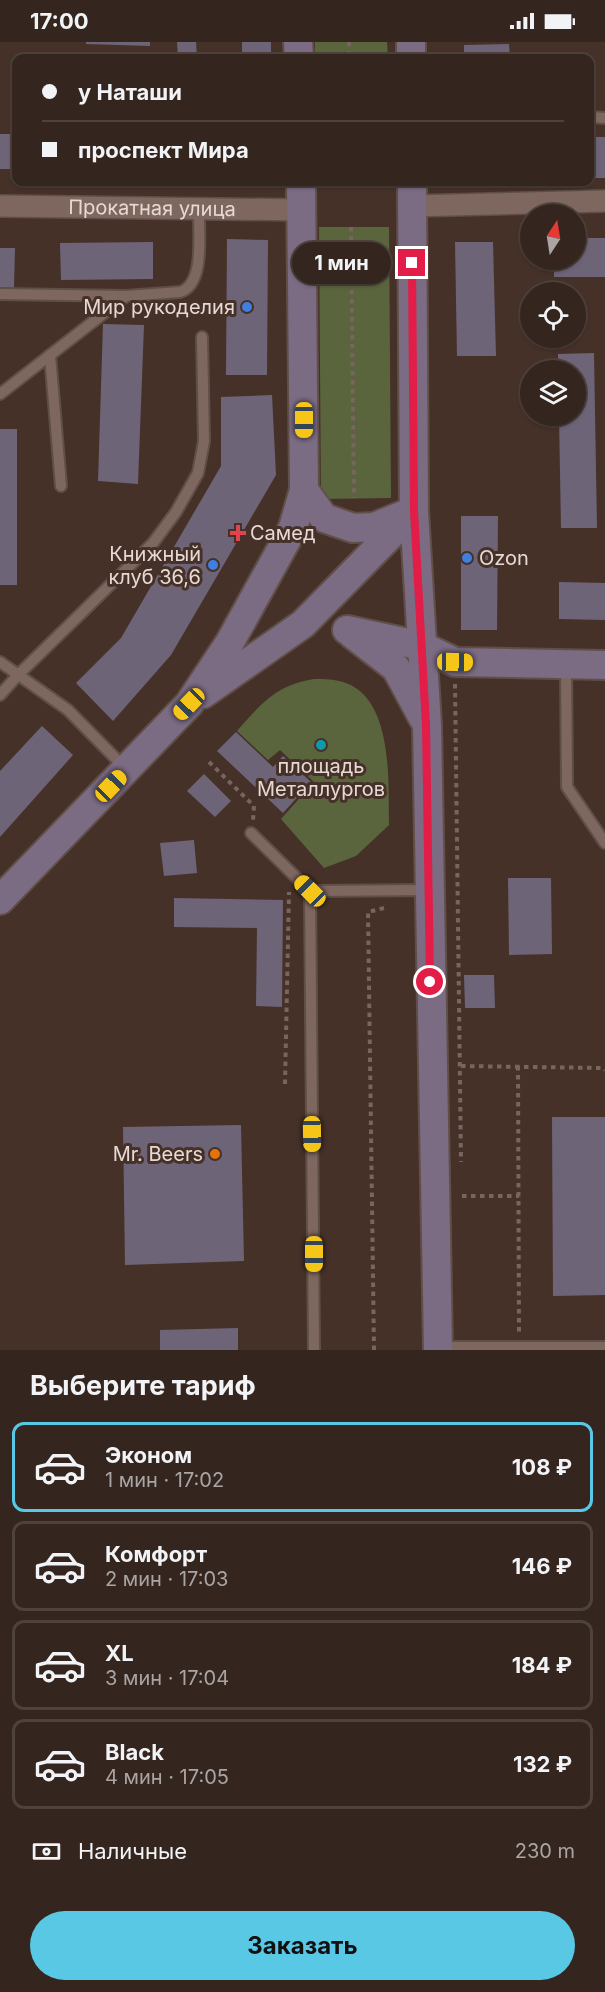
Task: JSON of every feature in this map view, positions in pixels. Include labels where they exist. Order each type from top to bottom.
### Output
[{"type":"main road","points":[[0,900],[189,704],[230,642],[293,528],[304,490],[301,186]]},
{"type":"main road","points":[[413,194],[414,511],[426,725],[438,1348]]},
{"type":"main road","points":[[304,490],[324,518],[353,528],[374,527],[414,511]]},
{"type":"main road","points":[[189,704],[303,624],[414,511]]},
{"type":"main road","points":[[230,642],[303,624],[347,630],[422,646],[455,662],[605,665]]},
{"type":"main road","points":[[347,630],[396,668],[426,725]]},
{"type":"street","points":[[413,194],[605,201]]},
{"type":"street","name":"Прокатная улица","points":[[0,206],[302,210]]},
{"type":"lane","points":[[0,294],[126,296],[187,290],[196,277],[198,263],[198,208]]},
{"type":"lane","points":[[0,394],[126,296]]},
{"type":"lane","points":[[0,695],[153,543],[176,512],[198,473],[204,441],[202,337]]},
{"type":"lane","points":[[50,355],[61,486]]},
{"type":"lane","points":[[0,662],[68,710],[126,769]]},
{"type":"lane","points":[[566,664],[567,786],[605,843]]},
{"type":"lane","points":[[251,833],[310,891],[429,893]]},
{"type":"lane","points":[[310,891],[314,1350]]},
{"type":"lane","points":[[438,1348],[605,1347]]},
{"type":"path","points":[[351,227],[354,498]]},
{"type":"path","points":[[455,662],[461,1173]]},
{"type":"path","points":[[209,762],[254,807],[251,833]]},
{"type":"path","points":[[285,1084],[290,871]]},
{"type":"path","points":[[374,1350],[368,912],[429,893],[458,889]]},
{"type":"path","points":[[461,1066],[603,1068],[605,1070]]},
{"type":"path","points":[[518,1066],[519,1346]]},
{"type":"path","points":[[462,1184],[462,1196],[519,1196]]},
{"type":"green space","points":[[315,42],[387,42],[388,54],[315,54]]},
{"type":"green space","points":[[319,227],[389,227],[391,498],[321,499]]},
{"type":"green space","points":[[314,679],[346,683],[362,693],[373,707],[380,725],[388,767],[389,825],[356,856],[324,868],[281,819],[314,782],[280,750],[268,760],[237,731],[270,697],[289,686]]},
{"type":"building","points":[[86,42],[150,42],[150,46],[86,44]]},
{"type":"building","points":[[177,42],[196,42],[197,54],[178,54]]},
{"type":"building","points":[[242,42],[271,42],[271,54],[242,54]]},
{"type":"building","points":[[509,44],[510,54],[464,54],[464,45]]},
{"type":"building","points":[[0,134],[12,134],[12,169],[0,169]]},
{"type":"building","points":[[594,137],[605,137],[605,178],[594,178]]},
{"type":"building","points":[[586,238],[605,238],[605,277],[554,277],[554,270],[586,270]]},
{"type":"building","name":"Мир рукоделия","points":[[227,239],[268,240],[267,375],[226,375]]},
{"type":"building","points":[[153,242],[153,279],[61,280],[60,243]]},
{"type":"building","points":[[455,242],[493,242],[496,356],[457,356]]},
{"type":"building","points":[[0,248],[15,248],[14,288],[0,287]]},
{"type":"building","points":[[103,324],[144,325],[138,484],[98,481]]},
{"type":"building","points":[[594,353],[597,528],[561,528],[559,426],[586,426],[586,360],[558,360],[558,354]]},
{"type":"building","points":[[272,395],[276,475],[171,655],[113,721],[76,683],[121,638],[221,466],[221,397]]},
{"type":"building","points":[[0,429],[17,429],[17,585],[0,585]]},
{"type":"building","points":[[461,516],[498,516],[497,630],[461,630]]},
{"type":"building","points":[[559,582],[605,583],[605,620],[559,619]]},
{"type":"building","points":[[42,726],[73,755],[0,837],[0,771]]},
{"type":"building","points":[[236,732],[273,767],[283,756],[311,782],[283,813],[217,751]]},
{"type":"building","points":[[204,774],[231,801],[215,817],[187,791]]},
{"type":"building","points":[[194,840],[197,873],[164,876],[160,843]]},
{"type":"building","points":[[508,878],[551,878],[552,954],[509,955]]},
{"type":"building","points":[[174,898],[283,900],[282,1007],[256,1006],[257,928],[174,927]]},
{"type":"building","points":[[464,975],[494,975],[495,1008],[465,1008]]},
{"type":"building","points":[[552,1117],[605,1117],[605,1295],[553,1296]]},
{"type":"building","points":[[241,1125],[244,1261],[125,1265],[123,1127]]},
{"type":"building","points":[[238,1328],[238,1350],[160,1350],[160,1330]]},
{"type":"place","name":"Мир рукоделия","points":[[247,307]]},
{"type":"place","name":"Самед","points":[[238,533]]},
{"type":"place","name":"Ozon","points":[[467,558]]},
{"type":"place","name":"Книжный клуб 36,6","points":[[213,565]]},
{"type":"place","name":"площадь Металлургов","points":[[321,745]]},
{"type":"place","name":"Mr. Beers","points":[[215,1154]]},
{"type":"route","points":[[412,263],[414,511],[426,725],[430,982]]}]
